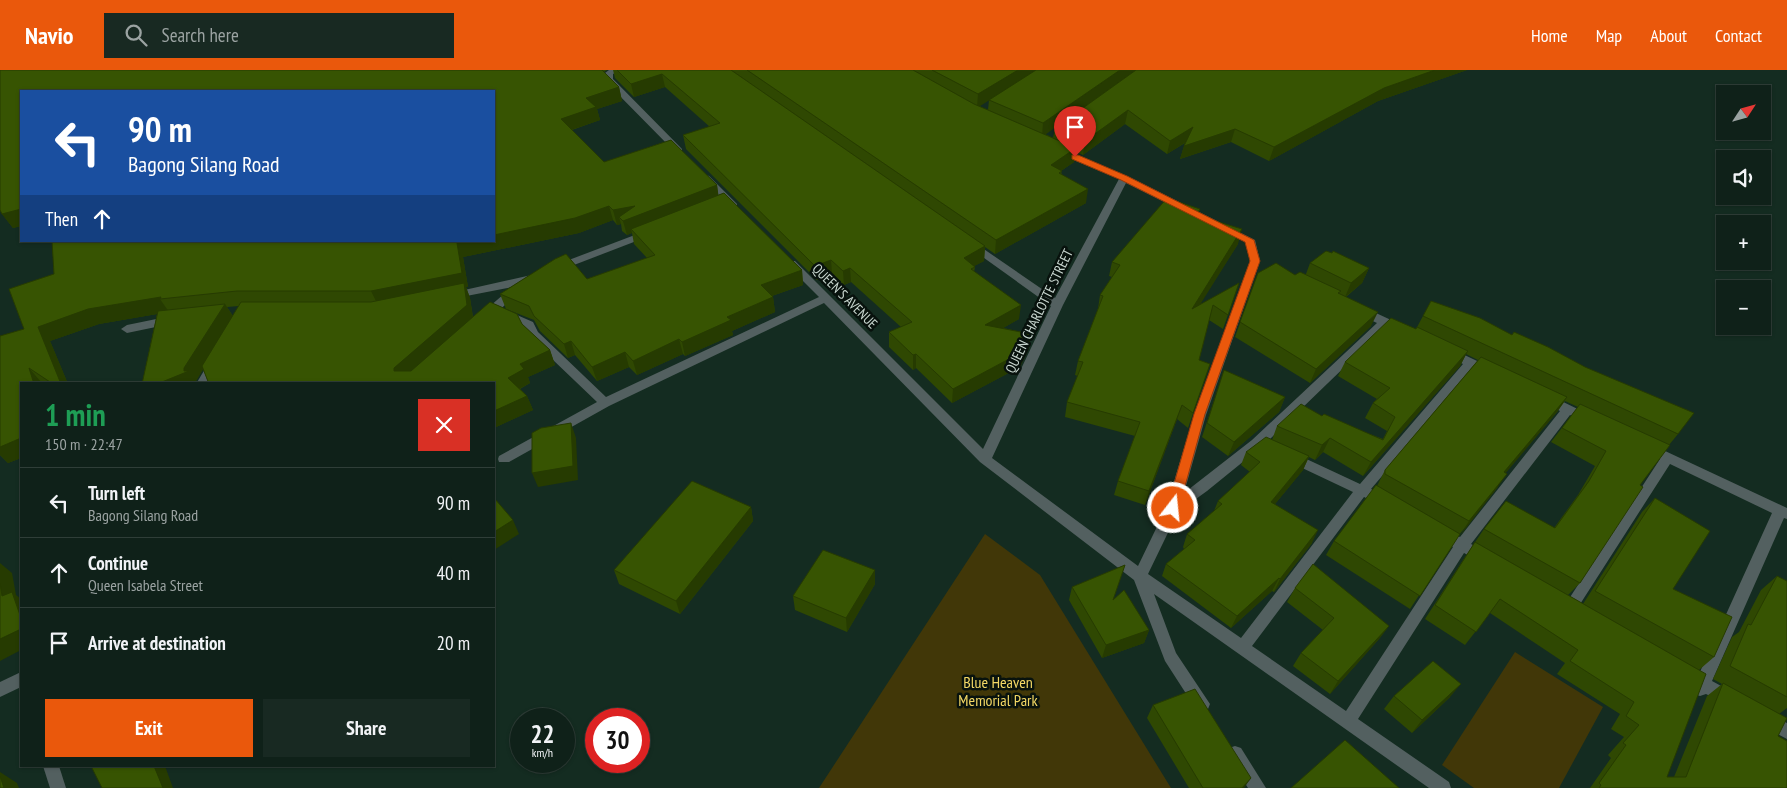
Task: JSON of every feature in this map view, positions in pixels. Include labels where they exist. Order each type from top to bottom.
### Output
[{"type":"street","points":[[616,70],[609,73],[609,80],[692,164],[725,203],[743,215]]},
{"type":"street","points":[[1051,147],[1124,178],[1250,240],[1259,263],[1200,414],[1173,508],[1140,576],[1170,656],[1208,714]]},
{"type":"street","name":"QUEEN CHARLOTTE STREET","points":[[986,459],[1057,305],[1124,178]]},
{"type":"street","points":[[437,299],[525,281],[655,230]]},
{"type":"street","points":[[961,238],[1057,305]]},
{"type":"street","name":"QUEEN'S AVENUE","points":[[785,257],[986,459],[1140,576],[1349,720],[1443,788]]},
{"type":"street","points":[[480,322],[525,281]]},
{"type":"street","points":[[504,459],[605,403],[826,298]]},
{"type":"street","points":[[1351,306],[1411,334]]},
{"type":"street","points":[[494,310],[529,325],[533,334],[605,403]]},
{"type":"street","points":[[127,329],[159,321],[184,318]]},
{"type":"street","points":[[1173,508],[1207,485],[1259,442],[1386,322]]},
{"type":"street","points":[[1437,346],[1498,375]]},
{"type":"street","points":[[203,382],[222,352]]},
{"type":"street","points":[[1243,647],[1363,489],[1471,363]]},
{"type":"street","points":[[1533,392],[1601,425]]},
{"type":"street","points":[[1349,720],[1462,545],[1568,409]]},
{"type":"street","points":[[1635,441],[1784,513],[1695,701]]},
{"type":"street","points":[[1259,442],[1363,489],[1396,508]]},
{"type":"street","points":[[1587,617],[1566,605],[1668,457]]},
{"type":"street","points":[[1429,526],[1495,564]]},
{"type":"street","points":[[1677,669],[1787,731]]},
{"type":"street","points":[[0,690],[20,680]]},
{"type":"street","points":[[1230,747],[1258,788]]},
{"type":"street","points":[[51,767],[58,788]]},
{"type":"green space","name":"Blue Heaven Memorial Park","points":[[985,534],[1040,575],[1171,788],[819,788]]},
{"type":"green space","points":[[1515,652],[1603,707],[1559,788],[1474,788],[1442,765]]},
{"type":"building","points":[[0,70],[602,70],[619,87],[586,98],[596,107],[561,119],[604,162],[671,140],[717,185],[623,221],[619,217],[635,206],[613,210],[609,206],[575,218],[495,235],[495,90],[20,90],[20,209],[2,214],[0,210]]},
{"type":"building","points":[[617,70],[731,70],[985,246],[964,258],[975,267],[971,269],[1021,305],[985,325],[1031,334],[1022,352],[953,389],[916,354],[913,355],[889,332],[912,322],[850,268],[843,271],[831,260],[815,266],[683,135],[720,123],[662,74],[631,84]]},
{"type":"building","points":[[747,70],[913,70],[974,104],[1076,148],[1051,165],[1062,171],[1059,173],[1088,189],[996,240]]},
{"type":"building","points":[[932,70],[1018,70],[978,94]]},
{"type":"building","points":[[1036,70],[1120,70],[1043,123],[989,100]]},
{"type":"building","points":[[1136,70],[1435,70],[1384,88],[1274,147],[1235,129],[1184,146],[1193,127],[1170,141],[1128,110],[1085,141],[1055,128]]},
{"type":"building","points":[[724,193],[802,270],[761,285],[773,297],[727,317],[731,320],[682,342],[679,339],[633,361],[625,352],[592,367],[571,341],[564,344],[534,316],[529,306],[500,294],[566,254],[587,279],[655,255],[631,229]]},
{"type":"building","points":[[1167,198],[1200,209],[1196,215],[1242,229],[1192,309],[1239,283],[1228,315],[1213,305],[1199,360],[1210,364],[1193,413],[1182,405],[1149,491],[1118,481],[1140,422],[1067,402],[1083,362],[1078,361],[1103,296],[1100,295],[1120,265],[1112,262]]},
{"type":"building","points":[[52,242],[462,242],[457,243],[462,273],[371,291],[237,291],[160,299],[161,297],[88,309],[38,327],[60,382],[50,382],[29,368],[33,382],[20,382],[20,438],[0,447],[0,336],[24,329],[9,289],[54,274]]},
{"type":"building","points":[[1326,251],[1332,253],[1333,251],[1369,268],[1351,283],[1310,263]]},
{"type":"building","points":[[1276,263],[1295,275],[1300,272],[1341,291],[1338,293],[1378,312],[1316,369],[1240,322],[1258,273]]},
{"type":"building","points":[[464,283],[467,305],[394,368],[394,371],[411,371],[490,302],[517,314],[522,324],[550,350],[520,364],[524,369],[508,378],[527,396],[495,411],[495,382],[208,382],[202,366],[241,302],[371,302]]},
{"type":"building","points":[[1431,301],[1480,318],[1512,335],[1514,332],[1548,347],[1585,367],[1694,413],[1678,434],[1423,316]]},
{"type":"building","points":[[225,304],[184,368],[184,371],[189,371],[162,382],[142,382],[158,311]]},
{"type":"building","points":[[1391,318],[1416,329],[1417,327],[1468,351],[1371,462],[1330,438],[1322,445],[1277,426],[1301,404],[1322,416],[1324,414],[1383,440],[1395,417],[1373,403],[1390,388],[1345,362]]},
{"type":"building","points":[[1481,357],[1567,397],[1504,472],[1507,474],[1469,521],[1385,474],[1385,470]]},
{"type":"building","points":[[1224,370],[1285,397],[1234,442],[1207,423]]},
{"type":"building","points":[[1580,404],[1670,445],[1640,485],[1643,487],[1580,583],[1484,529],[1506,501],[1555,528],[1589,481],[1606,451],[1562,428]]},
{"type":"building","points":[[571,423],[573,466],[532,473],[532,433],[541,428]]},
{"type":"building","points":[[1266,437],[1309,456],[1271,502],[1318,530],[1280,579],[1237,616],[1166,564],[1195,540],[1187,534],[1222,504],[1218,501],[1260,462],[1246,452]]},
{"type":"building","points":[[692,481],[751,507],[676,601],[614,570]]},
{"type":"building","points":[[1376,485],[1460,534],[1420,596],[1334,541]]},
{"type":"building","points":[[1655,498],[1710,531],[1673,589],[1732,617],[1714,657],[1595,591]]},
{"type":"building","points":[[495,499],[513,520],[495,531]]},
{"type":"building","points":[[1475,542],[1706,674],[1667,777],[1686,777],[1723,683],[1787,718],[1778,736],[1787,741],[1787,788],[1599,788],[1601,785],[1599,783],[1626,745],[1623,743],[1639,725],[1626,716],[1634,702],[1570,661],[1578,650],[1500,599],[1476,632],[1435,605]]},
{"type":"building","points":[[823,550],[875,570],[846,618],[793,596]]},
{"type":"building","points":[[1313,564],[1389,626],[1338,681],[1301,653],[1334,618],[1295,588]]},
{"type":"building","points":[[1125,565],[1113,600],[1124,590],[1149,630],[1106,645],[1072,587]]},
{"type":"building","points":[[1777,576],[1787,581],[1787,697],[1730,666],[1748,624],[1751,625]]},
{"type":"building","points":[[0,583],[2,596],[12,592],[20,615],[20,629],[0,639]]},
{"type":"building","points":[[1433,661],[1461,684],[1422,720],[1394,696]]},
{"type":"building","points":[[1195,689],[1251,778],[1242,788],[1203,788],[1153,705]]},
{"type":"building","points":[[1345,740],[1399,788],[1291,788]]},
{"type":"building","points":[[92,767],[154,767],[163,788],[102,788]]},
{"type":"building","points":[[0,776],[4,788],[0,788]]},
{"type":"route","points":[[1075,157],[1124,178],[1250,240],[1255,261],[1200,414],[1173,508]]}]
